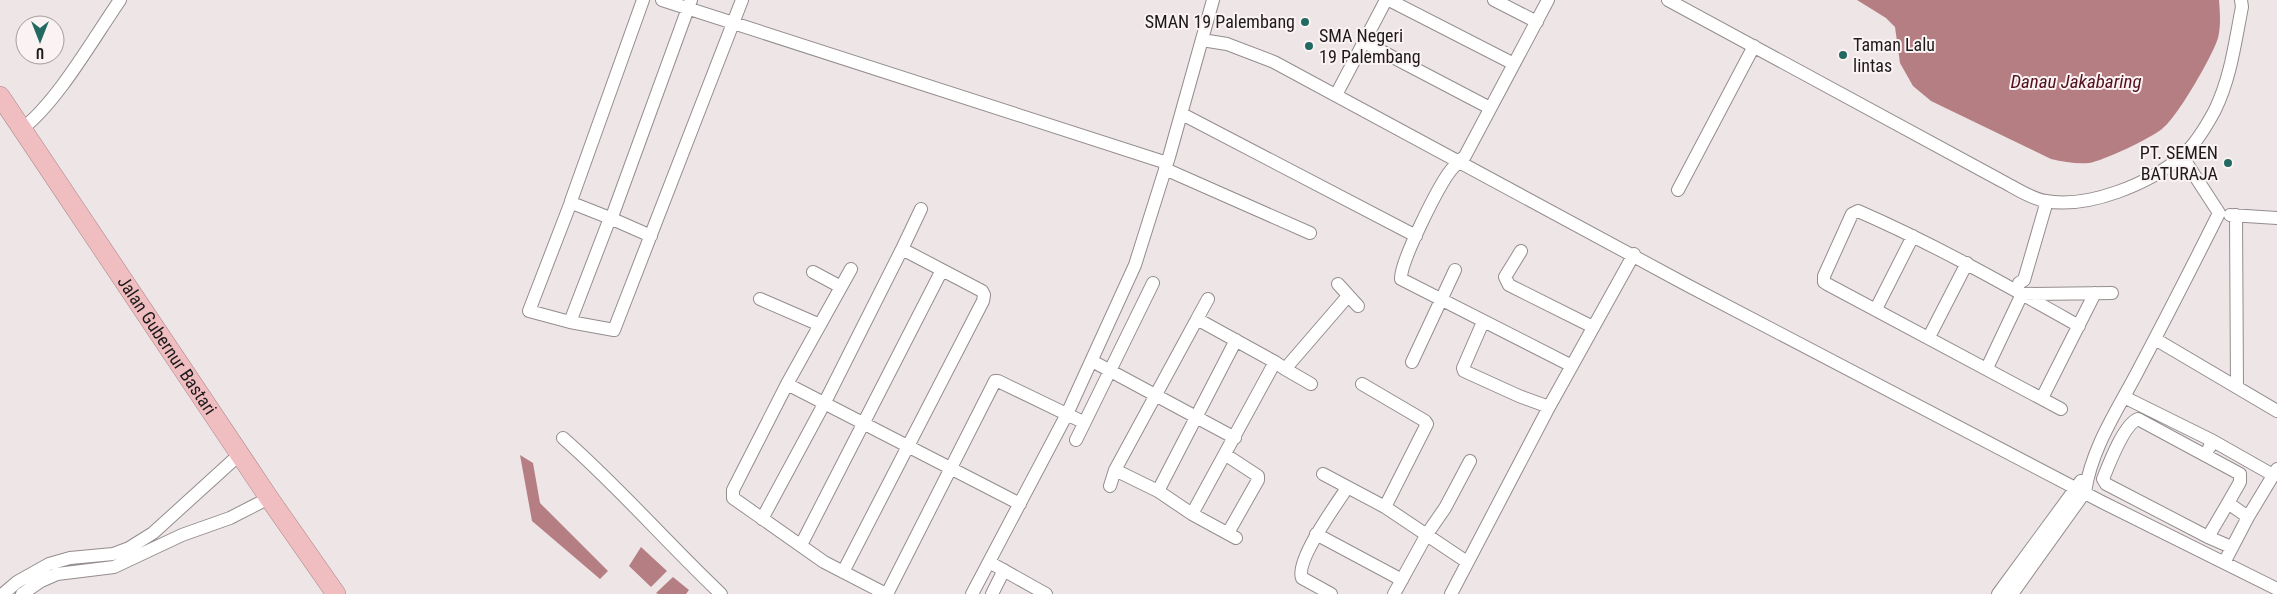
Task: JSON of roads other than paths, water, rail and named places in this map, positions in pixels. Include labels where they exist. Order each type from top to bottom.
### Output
[{"type":"highway","name":"Jalan Gubernur Bastari","points":[[0,96],[269,498],[336,594]]},
{"type":"street","points":[[22,129],[33,121],[60,87],[120,0]]},
{"type":"street","points":[[643,0],[571,202],[529,311],[570,322],[614,330],[742,0]]},
{"type":"street","points":[[662,0],[690,4],[733,23],[1166,166],[1310,233]]},
{"type":"street","points":[[972,594],[1082,385],[1138,259],[1182,114],[1213,0]]},
{"type":"street","points":[[1336,95],[1387,0],[1514,64]]},
{"type":"street","points":[[1494,0],[1537,22]]},
{"type":"street","points":[[1548,0],[1464,156],[1451,169],[1443,184],[1416,236],[1401,279],[1482,322],[1572,366]]},
{"type":"street","points":[[1668,0],[2000,180],[2044,200],[2065,202],[2109,195],[2142,181],[2182,156],[2195,141],[2215,110],[2231,68],[2242,7],[2241,0]]},
{"type":"street","points":[[570,322],[613,214],[690,4]]},
{"type":"street","points":[[1202,40],[1227,44],[1274,62],[1634,254],[1687,285],[2080,490],[2225,561],[2277,589]]},
{"type":"street","points":[[1364,42],[1490,108]]},
{"type":"street","points":[[1678,190],[1754,46]]},
{"type":"street","points":[[1182,114],[1416,236]]},
{"type":"street","points":[[2182,156],[2219,213]]},
{"type":"street","points":[[1987,368],[2024,280],[2044,200]]},
{"type":"street","points":[[571,202],[650,236]]},
{"type":"street","points":[[762,519],[824,404],[921,209]]},
{"type":"street","points":[[2061,409],[1824,282],[1824,276],[1852,214],[1858,210],[2019,290],[2079,326]]},
{"type":"street","points":[[2219,213],[2277,218]]},
{"type":"street","points":[[2012,594],[2080,490],[2100,442],[2155,340],[2219,213]]},
{"type":"street","points":[[2236,215],[2237,387]]},
{"type":"street","points":[[1876,309],[1913,236]]},
{"type":"street","points":[[843,572],[983,301],[984,295],[982,291],[902,249]]},
{"type":"street","points":[[1521,251],[1505,277],[1509,285],[1593,327]]},
{"type":"street","points":[[1451,594],[1549,407],[1634,254]]},
{"type":"street","points":[[1929,337],[1967,264]]},
{"type":"street","points":[[851,269],[787,384],[732,494],[733,498],[824,562],[886,594],[995,382],[998,381],[1083,422]]},
{"type":"street","points":[[800,545],[942,270]]},
{"type":"street","points":[[1412,362],[1456,270]]},
{"type":"street","points":[[813,272],[841,286]]},
{"type":"street","points":[[1076,440],[1097,393],[1153,283]]},
{"type":"street","points":[[1338,284],[1358,306]]},
{"type":"street","points":[[2019,290],[2095,294],[2112,293]]},
{"type":"street","points":[[2042,398],[2095,294]]},
{"type":"street","points":[[1192,514],[1235,438],[1280,365],[1348,296]]},
{"type":"street","points":[[760,299],[820,325]]},
{"type":"street","points":[[1110,486],[1116,470],[1208,299]]},
{"type":"street","points":[[1197,319],[1280,365],[1310,384]]},
{"type":"street","points":[[1482,322],[1463,368],[1464,371],[1519,396],[1549,407]]},
{"type":"street","points":[[1158,491],[1236,340]]},
{"type":"street","points":[[2155,340],[2277,411]]},
{"type":"street","points":[[1092,361],[1235,438]]},
{"type":"street","points":[[787,384],[1020,504]]},
{"type":"street","points":[[1362,384],[1426,421],[1427,424],[1385,507]]},
{"type":"street","points":[[1082,385],[1097,393]]},
{"type":"street","points":[[2124,397],[2275,472],[2225,561]]},
{"type":"street","points":[[2208,537],[2240,482],[2240,474],[2138,419],[2133,421],[2115,450],[2103,478],[2106,484],[2208,537],[2232,548]]},
{"type":"street","points":[[563,438],[589,460],[649,524],[721,594]]},
{"type":"street","points":[[2206,455],[2213,441]]},
{"type":"street","points":[[2100,442],[2115,450]]},
{"type":"street","points":[[3,594],[16,582],[49,564],[70,558],[113,554],[129,548],[152,533],[240,454]]},
{"type":"street","points":[[1116,470],[1158,491],[1192,514],[1232,536],[1258,480],[1258,476],[1226,456]]},
{"type":"street","points":[[1394,594],[1427,534],[1445,508],[1470,461]]},
{"type":"street","points":[[1323,474],[1385,507],[1468,562]]},
{"type":"street","points":[[1331,594],[1302,578],[1300,574],[1316,534],[1347,488]]},
{"type":"street","points":[[1998,594],[2080,490]]},
{"type":"street","points":[[22,594],[41,580],[57,574],[114,567],[182,535],[230,518],[269,498]]},
{"type":"street","points":[[2228,503],[2248,517]]},
{"type":"street","points":[[1316,534],[1402,580]]},
{"type":"street","points":[[989,562],[1046,594]]},
{"type":"street","points":[[992,594],[1004,570]]},
{"type":"water","name":"Danau Jakabaring","points":[[1857,0],[2219,0],[2220,29],[2218,38],[2202,72],[2176,113],[2162,129],[2138,143],[2105,158],[2089,163],[2075,163],[2051,159],[1931,101],[1913,86],[1900,63],[1895,27],[1886,18]]},
{"type":"water","points":[[520,455],[533,463],[540,503],[608,571],[600,579],[532,521]]},
{"type":"water","points":[[641,547],[667,571],[651,587],[629,566]]},
{"type":"water","points":[[673,577],[689,590],[686,594],[656,593]]},
{"type":"place","name":"SMAN 19 Palembang","points":[[1305,22]]},
{"type":"place","name":"SMA Negeri 19 Palembang","points":[[1309,46]]},
{"type":"place","name":"Taman Lalu lintas","points":[[1843,55]]},
{"type":"place","name":"PT. SEMEN BATURAJA","points":[[2228,163]]}]
